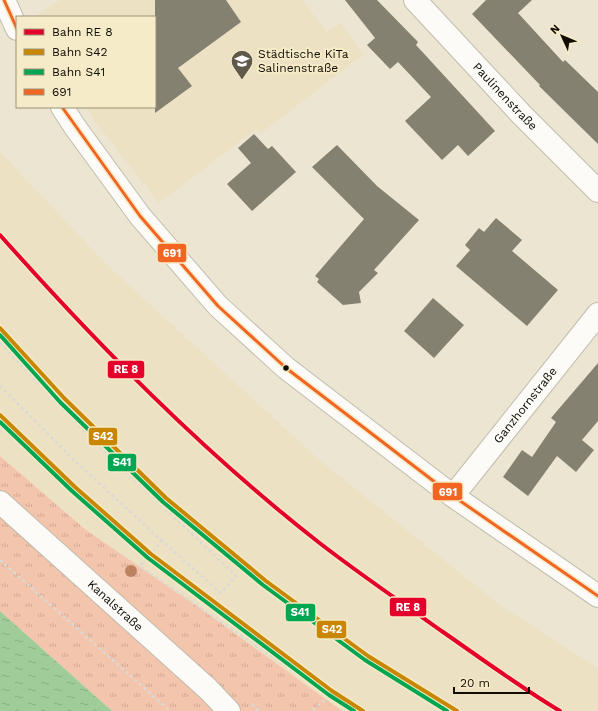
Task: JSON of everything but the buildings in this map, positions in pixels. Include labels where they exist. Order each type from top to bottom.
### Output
[{"type":"street","points":[[4,0],[16,27]]},
{"type":"street","name":"Paulinenstraße","points":[[415,0],[521,114],[598,192]]},
{"type":"street","points":[[63,108],[75,128],[140,216],[218,306],[286,368],[453,496],[598,596]]},
{"type":"street","name":"Ganzhornstraße","points":[[453,496],[598,314]]},
{"type":"street","name":"Kanalstraße","points":[[0,502],[208,689],[230,711]]},
{"type":"path","points":[[0,344],[92,439],[236,576],[221,593],[75,461],[0,386]]},
{"type":"path","points":[[162,541],[140,566],[329,696],[312,711]]},
{"type":"path","points":[[0,560],[170,711]]},
{"type":"shaded area","name":"Städtische KiTa Salinenstraße","points":[[60,0],[303,0],[326,32],[341,23],[363,55],[261,133],[256,129],[159,203],[97,124],[87,108],[156,108],[156,16],[36,16]]},
{"type":"shaded area","points":[[0,152],[107,265],[317,458],[501,606],[598,668],[598,711],[341,711],[86,530],[0,456]]},
{"type":"green space","points":[[0,456],[86,530],[211,616],[342,711],[112,711],[0,611]]},
{"type":"water","points":[[0,611],[112,711],[0,711]]},
{"type":"transit line","name":"691","points":[[4,0],[16,27]]},
{"type":"transit line","name":"691","points":[[63,108],[140,216],[218,306],[286,368],[453,496],[598,596]]},
{"type":"transit line","points":[[0,235],[37,276],[152,395],[232,470],[274,506],[317,541],[364,576],[501,673],[560,711]]},
{"type":"rail line","name":"S42","points":[[0,328],[64,398],[166,498],[266,581],[368,656],[457,711]]},
{"type":"rail line","name":"S41","points":[[0,335],[60,402],[163,502],[263,585],[365,660],[447,711]]},
{"type":"rail line","name":"S42","points":[[0,415],[75,487],[151,554],[332,691],[363,711]]},
{"type":"rail line","name":"S41","points":[[0,422],[72,491],[148,558],[329,695],[354,711]]},
{"type":"place","name":"Städtische KiTa Salinenstraße","points":[[242,80]]}]
